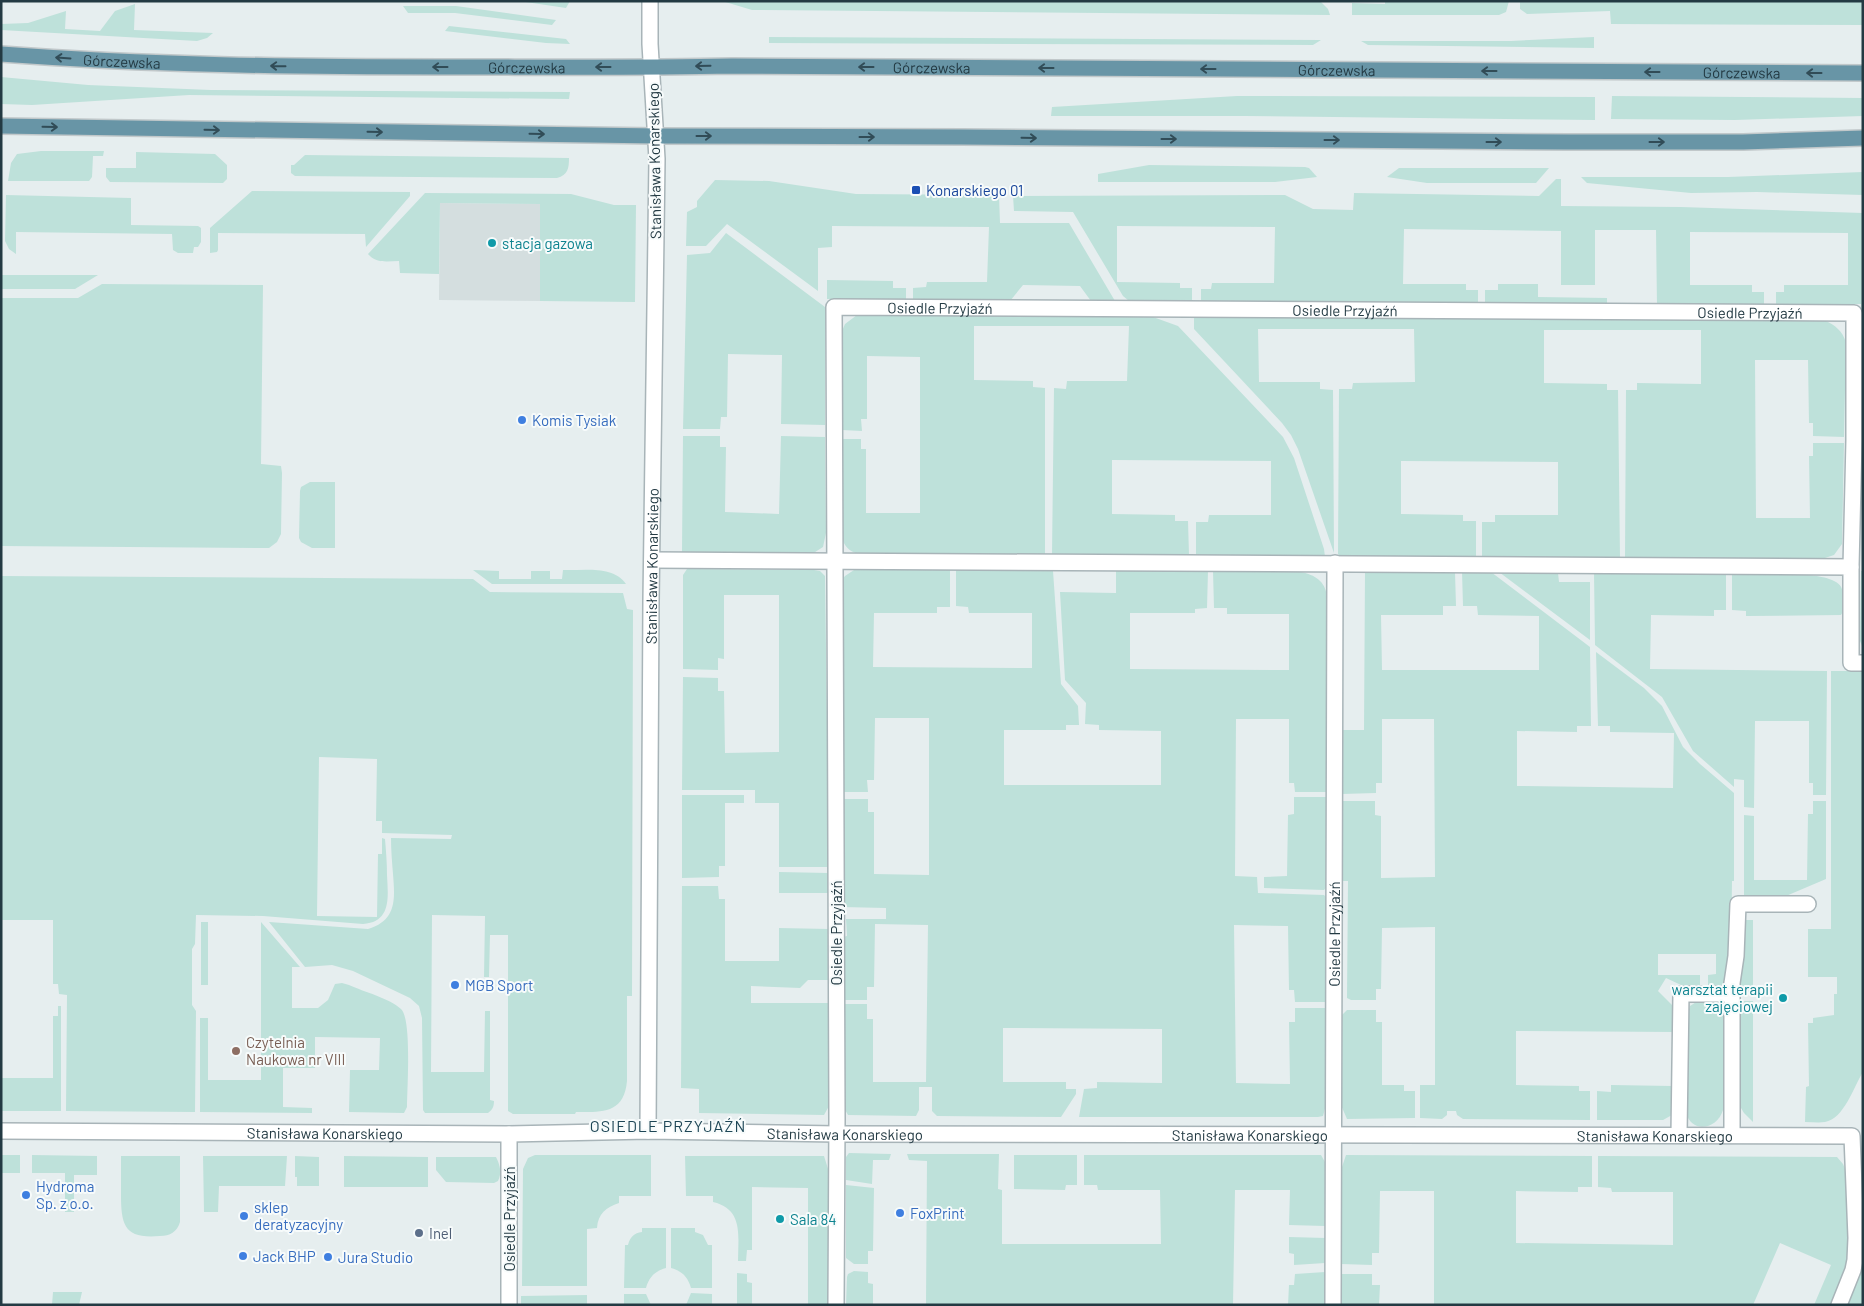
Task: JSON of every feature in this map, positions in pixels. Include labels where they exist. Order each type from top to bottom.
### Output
[{"type":"main road","name":"Górczewska","points":[[1,54],[88,60],[231,65],[1863,73]]},
{"type":"main road","points":[[1,126],[656,136],[1568,142],[1743,142],[1863,138]]},
{"type":"street","name":"Stanisława Konarskiego","points":[[648,1131],[656,220],[656,136],[651,67],[650,1]]},
{"type":"street","name":"Osiedle Przyjaźń","points":[[836,1305],[834,307],[1854,313],[1850,663],[1863,663]]},
{"type":"street","points":[[652,560],[1851,567]]},
{"type":"street","name":"Osiedle Przyjaźń","points":[[1333,1305],[1335,563]]},
{"type":"street","points":[[1732,1135],[1732,994],[1738,904],[1808,904]]},
{"type":"street","points":[[1679,1135],[1681,994],[1732,994]]},
{"type":"street","name":"Stanisława Konarskiego","points":[[1,1131],[509,1134],[648,1131],[837,1134],[1852,1136],[1856,1238],[1855,1260],[1839,1305]]},
{"type":"street","name":"Osiedle Przyjaźń","points":[[509,1134],[509,1305]]},
{"type":"shaded area","points":[[440,203],[541,204],[540,301],[439,300]]},
{"type":"green space","points":[[519,1],[570,1],[566,8]]},
{"type":"green space","points":[[722,1],[1320,1],[1328,9],[1330,15],[752,10]]},
{"type":"green space","points":[[1385,1],[1509,1],[1506,12],[1499,15],[1352,15],[1352,3],[1385,4]]},
{"type":"green space","points":[[1520,1],[1863,1],[1863,25],[1611,24],[1610,11],[1527,14],[1520,9]]},
{"type":"green space","points":[[135,4],[134,30],[213,33],[207,38],[197,41],[1,30],[1,24],[28,23],[66,11],[65,29],[100,31],[115,11]]},
{"type":"green space","points":[[403,6],[456,6],[556,20],[552,25],[455,13],[408,13]]},
{"type":"green space","points":[[449,26],[566,39],[570,44],[445,31]]},
{"type":"green space","points":[[769,37],[1321,40],[1313,45],[769,43]]},
{"type":"green space","points":[[1594,37],[1594,48],[1368,45],[1361,41],[1511,41]]},
{"type":"green space","points":[[1,77],[88,85],[211,90],[570,92],[569,99],[189,95],[32,105],[1,104]]},
{"type":"green space","points":[[1237,96],[1595,97],[1595,120],[1051,116],[1052,107]]},
{"type":"green space","points":[[1612,96],[1863,98],[1863,116],[1735,120],[1611,119]]},
{"type":"green space","points":[[41,151],[104,151],[103,156],[93,156],[92,177],[89,181],[8,181],[11,163],[17,154]]},
{"type":"green space","points":[[136,152],[215,154],[227,165],[227,179],[223,183],[110,182],[106,177],[106,168],[136,168]]},
{"type":"green space","points":[[305,155],[569,158],[569,162],[566,173],[557,178],[295,176],[291,173],[291,165],[294,165]]},
{"type":"green space","points":[[1149,165],[1305,167],[1309,168],[1317,177],[1275,182],[1098,182],[1098,174]]},
{"type":"green space","points":[[1399,168],[1549,168],[1536,183],[1427,183],[1387,177]]},
{"type":"green space","points":[[1863,172],[1863,195],[1757,192],[1691,193],[1587,183],[1581,177],[1728,177]]},
{"type":"green space","points":[[1556,179],[1561,179],[1561,206],[1681,207],[1863,213],[1863,315],[1861,315],[1861,304],[1776,304],[1776,292],[1784,292],[1784,285],[1848,285],[1848,233],[1690,232],[1690,285],[1752,285],[1752,292],[1764,292],[1764,305],[1657,305],[1656,230],[1595,230],[1595,285],[1561,285],[1561,231],[1404,229],[1403,284],[1466,284],[1466,290],[1478,290],[1478,303],[1201,301],[1201,289],[1211,289],[1212,283],[1274,283],[1275,227],[1117,226],[1117,282],[1180,283],[1180,288],[1192,288],[1192,301],[1129,301],[1123,296],[1073,212],[1014,211],[1013,196],[1285,195],[1313,209],[1353,210],[1354,193],[1539,196]]},
{"type":"green space","points":[[715,180],[769,181],[856,194],[999,195],[1000,223],[1069,223],[1115,301],[1091,301],[1080,286],[1023,285],[1010,301],[913,299],[913,288],[926,287],[927,282],[987,282],[989,227],[832,226],[832,247],[818,248],[818,291],[727,224],[706,246],[686,246],[687,212],[697,207],[697,201]]},
{"type":"green space","points":[[252,191],[410,192],[410,196],[366,247],[365,234],[218,233],[218,250],[217,252],[210,253],[210,228]]},
{"type":"green space","points":[[425,193],[571,194],[614,205],[636,205],[635,302],[540,301],[540,204],[440,203],[439,274],[400,273],[399,261],[382,261],[371,257],[368,254]]},
{"type":"green space","points":[[6,195],[131,198],[131,225],[198,226],[201,228],[201,242],[198,247],[194,247],[193,253],[178,253],[173,250],[172,234],[16,232],[16,254],[9,249],[5,241]]},
{"type":"green space","points":[[726,233],[825,307],[825,425],[781,424],[782,355],[728,354],[727,417],[721,417],[720,429],[683,429],[687,255],[710,253]]},
{"type":"green space","points":[[1,275],[98,275],[75,289],[1,289]]},
{"type":"green space","points":[[827,280],[893,281],[893,288],[906,288],[906,299],[827,299]]},
{"type":"green space","points":[[102,284],[263,285],[261,464],[281,466],[282,473],[281,534],[277,542],[269,548],[1,546],[1,298],[78,298]]},
{"type":"green space","points":[[1498,284],[1538,284],[1538,297],[1607,298],[1607,304],[1485,304],[1485,290],[1498,290]]},
{"type":"green space","points":[[857,315],[1153,317],[1178,326],[1283,437],[1294,458],[1325,557],[1196,556],[1196,522],[1208,522],[1209,515],[1271,515],[1271,461],[1112,460],[1112,514],[1175,515],[1175,521],[1188,521],[1189,555],[1052,555],[1054,388],[1066,389],[1067,381],[1127,381],[1129,326],[974,326],[974,380],[1033,381],[1033,387],[1045,388],[1045,555],[858,554],[852,552],[842,538],[842,439],[861,439],[861,449],[866,449],[866,513],[920,513],[920,357],[867,356],[867,419],[861,419],[862,431],[842,430],[842,331],[845,324]]},
{"type":"green space","points":[[1194,316],[1824,320],[1838,329],[1846,343],[1844,437],[1813,436],[1813,423],[1809,423],[1808,360],[1755,360],[1756,518],[1810,518],[1809,456],[1813,456],[1813,443],[1844,443],[1842,544],[1834,555],[1822,559],[1625,558],[1626,390],[1637,390],[1637,383],[1701,384],[1701,330],[1544,330],[1544,383],[1607,384],[1607,390],[1618,390],[1620,558],[1482,557],[1482,522],[1495,522],[1495,515],[1558,515],[1558,462],[1401,461],[1401,514],[1463,515],[1463,521],[1476,521],[1476,557],[1340,556],[1338,554],[1339,389],[1352,389],[1353,383],[1415,382],[1414,329],[1258,329],[1259,382],[1320,382],[1320,389],[1333,390],[1334,553],[1298,449],[1291,435],[1194,329]]},
{"type":"green space","points":[[683,436],[720,436],[720,447],[726,447],[725,512],[779,514],[781,436],[825,437],[826,533],[823,547],[812,554],[682,552]]},
{"type":"green space","points":[[310,482],[335,482],[335,548],[312,548],[301,542],[299,538],[300,491],[301,487]]},
{"type":"green space","points":[[687,569],[814,570],[820,571],[825,576],[829,867],[779,867],[779,803],[755,803],[755,790],[682,790],[683,677],[718,678],[718,691],[724,691],[725,753],[779,752],[779,595],[724,595],[724,659],[718,658],[718,670],[683,669],[683,575]]},
{"type":"green space","points":[[473,570],[499,571],[499,579],[531,579],[531,571],[550,571],[550,579],[562,579],[563,570],[597,570],[613,574],[626,584],[492,584]]},
{"type":"green space","points":[[854,570],[950,570],[950,607],[937,607],[937,613],[874,613],[873,667],[1032,668],[1032,613],[969,613],[968,607],[956,606],[956,570],[1053,571],[1061,684],[1078,706],[1079,725],[1066,725],[1066,730],[1004,730],[1004,785],[1161,785],[1161,731],[1099,730],[1099,725],[1085,724],[1086,703],[1065,680],[1060,592],[1116,593],[1116,571],[1208,571],[1207,608],[1195,609],[1195,613],[1130,613],[1130,669],[1289,670],[1289,614],[1227,614],[1227,608],[1214,608],[1213,571],[1301,572],[1315,577],[1322,583],[1327,596],[1327,792],[1295,792],[1294,783],[1289,783],[1289,719],[1236,719],[1235,876],[1257,877],[1258,893],[1324,895],[1326,897],[1326,1002],[1295,1002],[1294,990],[1289,990],[1288,926],[1234,925],[1236,1083],[1290,1084],[1289,1022],[1295,1022],[1295,1008],[1326,1008],[1326,1105],[1323,1116],[1079,1117],[1084,1089],[1097,1088],[1097,1082],[1162,1083],[1162,1029],[1003,1028],[1003,1082],[1066,1082],[1066,1089],[1076,1089],[1076,1094],[1061,1117],[937,1116],[932,1111],[932,1087],[919,1087],[919,1110],[916,1116],[848,1115],[844,1108],[842,1004],[867,1004],[867,1019],[873,1019],[873,1082],[926,1082],[928,925],[875,924],[874,987],[867,987],[867,1000],[842,1000],[843,937],[847,936],[846,919],[886,919],[886,908],[842,907],[843,799],[868,799],[868,812],[874,812],[874,874],[929,875],[929,718],[875,718],[874,780],[867,780],[868,792],[842,792],[842,580]]},
{"type":"green space","points":[[1462,571],[1491,572],[1590,647],[1591,726],[1577,726],[1577,732],[1517,731],[1517,786],[1673,788],[1674,733],[1610,732],[1610,726],[1598,726],[1596,652],[1644,688],[1662,706],[1683,747],[1734,793],[1734,881],[1732,881],[1731,949],[1724,985],[1708,987],[1708,975],[1716,974],[1716,954],[1658,954],[1658,975],[1700,975],[1700,987],[1681,985],[1666,978],[1658,991],[1674,1007],[1674,1032],[1516,1031],[1516,1085],[1579,1086],[1579,1091],[1590,1091],[1590,1120],[1463,1119],[1457,1115],[1456,1111],[1447,1111],[1447,1115],[1442,1119],[1420,1118],[1420,1085],[1435,1085],[1435,927],[1382,928],[1381,989],[1376,989],[1376,1000],[1351,1000],[1347,998],[1348,881],[1342,881],[1342,801],[1375,801],[1375,815],[1381,816],[1381,878],[1435,877],[1434,719],[1382,719],[1382,783],[1376,783],[1376,793],[1342,794],[1342,730],[1364,730],[1365,572],[1455,572],[1456,606],[1443,606],[1443,615],[1381,615],[1382,670],[1539,670],[1539,616],[1478,615],[1477,606],[1463,606]]},
{"type":"green space","points":[[1861,571],[1863,571],[1863,648],[1860,641]]},
{"type":"green space","points":[[1499,572],[1558,573],[1559,582],[1590,582],[1590,640]]},
{"type":"green space","points":[[1594,573],[1726,573],[1726,610],[1714,610],[1714,616],[1651,615],[1650,669],[1827,671],[1826,795],[1813,795],[1813,783],[1809,783],[1809,721],[1755,721],[1754,808],[1744,807],[1744,780],[1734,779],[1734,787],[1693,751],[1662,697],[1595,645]]},
{"type":"green space","points":[[1732,573],[1800,574],[1826,578],[1836,582],[1841,587],[1843,611],[1841,615],[1746,616],[1746,611],[1732,610]]},
{"type":"green space","points":[[1,576],[473,579],[490,592],[623,593],[627,609],[633,610],[632,996],[627,996],[627,1081],[621,1100],[610,1109],[595,1112],[576,1112],[575,1114],[513,1114],[508,1111],[508,935],[490,935],[489,977],[484,977],[485,916],[432,915],[431,1072],[484,1072],[485,1011],[490,1011],[490,1100],[494,1101],[494,1105],[488,1113],[425,1113],[423,1110],[422,1018],[419,1006],[410,998],[353,971],[332,965],[305,967],[269,922],[368,929],[377,925],[389,914],[394,900],[391,838],[451,839],[452,835],[382,833],[382,821],[376,821],[377,759],[319,757],[317,916],[377,917],[378,854],[382,854],[382,838],[385,839],[388,891],[384,913],[372,922],[363,924],[263,916],[196,915],[195,944],[192,949],[192,1005],[196,1011],[195,1112],[66,1111],[67,995],[59,994],[58,984],[53,984],[53,920],[1,920]]},
{"type":"green space","points":[[1831,671],[1863,671],[1863,1072],[1848,1101],[1838,1115],[1832,1120],[1825,1122],[1805,1122],[1806,1087],[1809,1086],[1808,1023],[1813,1023],[1813,1018],[1834,1015],[1834,994],[1837,994],[1837,977],[1808,977],[1808,929],[1831,929]]},
{"type":"green space","points":[[682,795],[744,795],[744,803],[725,803],[725,866],[719,866],[719,877],[682,878]]},
{"type":"green space","points":[[1294,797],[1326,797],[1326,888],[1324,890],[1264,888],[1264,877],[1287,876],[1288,815],[1294,814]]},
{"type":"green space","points":[[1813,801],[1826,801],[1826,879],[1786,896],[1744,896],[1744,815],[1754,816],[1754,880],[1807,880],[1808,814],[1813,814]]},
{"type":"green space","points":[[779,872],[828,873],[828,893],[779,893]]},
{"type":"green space","points":[[682,886],[718,886],[719,899],[725,899],[725,961],[779,961],[779,928],[829,929],[829,980],[808,980],[800,988],[751,986],[751,1003],[829,1003],[829,1106],[824,1115],[699,1113],[699,1089],[681,1088]]},
{"type":"green space","points":[[1743,920],[1753,920],[1753,992],[1739,992]]},
{"type":"green space","points":[[201,922],[208,922],[208,985],[201,985]]},
{"type":"green space","points":[[261,922],[300,967],[292,967],[292,1008],[318,1008],[328,1000],[335,984],[342,983],[383,998],[401,1009],[407,1026],[408,1040],[407,1107],[404,1113],[349,1112],[350,1070],[379,1070],[380,1038],[315,1037],[315,1068],[283,1068],[283,1107],[312,1108],[312,1113],[200,1112],[200,1018],[208,1018],[208,1080],[261,1080]]},
{"type":"green space","points":[[1701,999],[1715,1001],[1722,1009],[1723,1015],[1723,1110],[1715,1122],[1704,1127],[1693,1124],[1686,1112],[1688,1013],[1690,1006]]},
{"type":"green space","points":[[1739,1001],[1753,1001],[1753,1122],[1738,1103]]},
{"type":"green space","points":[[58,1006],[61,1006],[61,1111],[1,1111],[1,1078],[53,1078],[53,1016],[58,1016]]},
{"type":"green space","points":[[1347,1010],[1376,1010],[1376,1022],[1382,1022],[1382,1085],[1404,1085],[1404,1091],[1415,1091],[1415,1118],[1347,1119],[1341,1105],[1342,1015]]},
{"type":"green space","points":[[1611,1085],[1672,1086],[1672,1115],[1663,1120],[1597,1120],[1597,1091],[1611,1092]]},
{"type":"green space","points":[[849,1153],[891,1154],[889,1160],[873,1160],[872,1184],[846,1180],[846,1157]]},
{"type":"green space","points":[[907,1154],[999,1154],[998,1189],[1002,1190],[1002,1244],[1161,1244],[1160,1190],[1098,1190],[1097,1185],[1084,1185],[1084,1155],[1321,1155],[1326,1167],[1325,1226],[1289,1225],[1290,1190],[1235,1190],[1233,1305],[926,1305],[927,1161],[909,1160]]},
{"type":"green space","points":[[1,1155],[20,1155],[20,1173],[1,1173]]},
{"type":"green space","points":[[32,1155],[97,1156],[97,1175],[74,1175],[74,1212],[65,1212],[65,1173],[32,1173]]},
{"type":"green space","points":[[535,1155],[651,1155],[651,1196],[619,1196],[619,1203],[607,1209],[601,1215],[597,1228],[587,1229],[587,1286],[522,1286],[523,1169],[528,1158]]},
{"type":"green space","points":[[1014,1155],[1077,1155],[1077,1185],[1066,1185],[1065,1190],[1014,1189]]},
{"type":"green space","points":[[1346,1155],[1592,1156],[1592,1187],[1578,1187],[1578,1192],[1516,1191],[1516,1243],[1673,1245],[1673,1192],[1612,1192],[1611,1188],[1598,1187],[1598,1156],[1837,1157],[1846,1171],[1848,1231],[1845,1269],[1830,1305],[1814,1305],[1831,1265],[1780,1243],[1753,1305],[1434,1305],[1434,1191],[1380,1191],[1379,1253],[1372,1253],[1372,1265],[1341,1264],[1342,1167]]},
{"type":"green space","points":[[121,1156],[180,1156],[180,1222],[173,1233],[164,1236],[148,1236],[132,1233],[127,1228],[121,1206]]},
{"type":"green space","points":[[203,1156],[287,1156],[285,1186],[219,1186],[218,1212],[204,1212]]},
{"type":"green space","points":[[295,1156],[319,1157],[319,1186],[297,1186]]},
{"type":"green space","points":[[344,1156],[428,1157],[428,1187],[344,1187]]},
{"type":"green space","points":[[685,1156],[824,1156],[829,1172],[830,1305],[808,1305],[808,1188],[752,1187],[752,1250],[747,1250],[746,1261],[738,1261],[738,1234],[735,1217],[723,1206],[713,1202],[713,1196],[686,1196]]},
{"type":"green space","points":[[436,1157],[496,1157],[500,1169],[498,1181],[494,1183],[446,1182],[436,1170]]},
{"type":"green space","points":[[846,1185],[874,1188],[873,1251],[868,1251],[868,1264],[854,1264],[846,1258]]},
{"type":"green space","points":[[642,1228],[666,1228],[666,1268],[653,1275],[646,1288],[624,1288],[625,1245],[628,1245],[635,1234],[642,1232]]},
{"type":"green space","points":[[671,1228],[695,1228],[695,1232],[703,1235],[708,1245],[712,1245],[712,1288],[691,1288],[684,1275],[671,1268]]},
{"type":"green space","points":[[1289,1237],[1326,1238],[1325,1263],[1294,1265],[1294,1254],[1289,1253]]},
{"type":"green space","points":[[1863,1258],[1863,1305],[1846,1305],[1862,1267]]},
{"type":"green space","points":[[854,1271],[868,1272],[868,1283],[873,1284],[873,1305],[846,1305],[847,1277],[848,1274]]},
{"type":"green space","points":[[1325,1272],[1325,1305],[1288,1305],[1289,1285],[1294,1285],[1295,1274]]},
{"type":"green space","points":[[737,1273],[747,1274],[747,1282],[752,1283],[752,1305],[737,1305]]},
{"type":"green space","points":[[1341,1274],[1372,1274],[1372,1285],[1380,1285],[1379,1305],[1340,1305]]},
{"type":"green space","points":[[53,1292],[82,1292],[79,1305],[52,1305]]},
{"type":"green space","points":[[691,1293],[712,1294],[712,1305],[686,1305]]},
{"type":"green space","points":[[624,1294],[646,1294],[651,1305],[624,1305]]},
{"type":"green space","points":[[587,1295],[587,1305],[521,1305],[521,1296]]},
{"type":"place","name":"Konarskiego 01","points":[[916,190]]},
{"type":"place","name":"stacja gazowa","points":[[492,243]]},
{"type":"place","name":"Komis Tysiak","points":[[522,420]]},
{"type":"place","name":"MGB Sport","points":[[455,985]]},
{"type":"place","name":"warsztat terapii zajęciowej","points":[[1783,998]]},
{"type":"place","name":"Czytelnia Naukowa nr VIII","points":[[236,1051]]},
{"type":"place","name":"Hydroma Sp. z o.o.","points":[[26,1195]]},
{"type":"place","name":"FoxPrint","points":[[900,1213]]},
{"type":"place","name":"sklep deratyzacyjny","points":[[244,1216]]},
{"type":"place","name":"Sala 84","points":[[780,1219]]},
{"type":"place","name":"Inel","points":[[419,1233]]},
{"type":"place","name":"Jack BHP","points":[[243,1256]]},
{"type":"place","name":"Jura Studio","points":[[328,1257]]},
{"type":"district","name":"OSIEDLE PRZYJAŹŃ","points":[[668,1125]]}]
